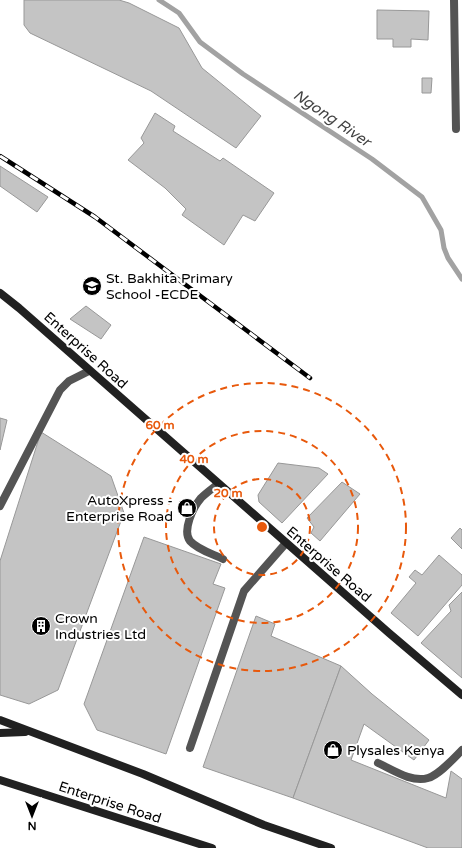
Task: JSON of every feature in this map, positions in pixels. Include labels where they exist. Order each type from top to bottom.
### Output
[{"type":"main road","name":"Enterprise Road","points":[[0,293],[462,695]]},
{"type":"main road","points":[[0,720],[143,774],[256,822],[330,848]]},
{"type":"main road","points":[[0,733],[30,732]]},
{"type":"main road","name":"Enterprise Road","points":[[2,780],[212,848]]},
{"type":"street","points":[[454,0],[456,129]]},
{"type":"street","points":[[0,506],[60,390],[69,381],[89,371]]},
{"type":"street","points":[[218,484],[201,498],[193,509],[186,531],[189,540],[196,546],[223,559]]},
{"type":"street","points":[[190,748],[244,591],[286,543]]},
{"type":"street","points":[[378,763],[408,777],[420,780],[430,778],[462,750]]},
{"type":"building","points":[[24,0],[119,0],[129,3],[179,28],[202,68],[261,116],[236,148],[151,91],[30,33],[24,25]]},
{"type":"building","points":[[377,10],[429,11],[428,40],[411,39],[411,47],[393,47],[393,39],[377,39]]},
{"type":"building","points":[[422,78],[432,78],[431,93],[422,93]]},
{"type":"building","points":[[155,113],[175,126],[173,131],[220,161],[223,158],[274,193],[255,221],[243,215],[224,245],[182,215],[186,209],[165,188],[128,160],[144,143],[141,138]]},
{"type":"building","points":[[0,166],[48,197],[37,212],[0,186]]},
{"type":"building","points":[[86,306],[111,325],[101,339],[70,319]]},
{"type":"building","points":[[0,418],[7,420],[0,450]]},
{"type":"building","name":"Crown Industries Ltd","points":[[41,432],[111,476],[124,513],[58,690],[29,704],[0,695],[0,561]]},
{"type":"building","points":[[278,463],[319,468],[328,474],[282,523],[259,502],[258,495]]},
{"type":"building","points":[[342,482],[360,494],[320,541],[311,533],[314,527],[307,518]]},
{"type":"building","points":[[460,528],[462,530],[462,549],[451,538]]},
{"type":"building","points":[[144,537],[221,564],[213,584],[225,588],[166,754],[97,730],[84,704]]},
{"type":"building","points":[[439,555],[462,575],[462,585],[418,636],[391,613],[416,583],[409,577],[415,570],[422,575]]},
{"type":"building","points":[[462,592],[462,678],[421,643],[451,611],[449,605]]},
{"type":"building","points":[[256,616],[275,624],[271,636],[341,666],[293,798],[203,767]]},
{"type":"building","name":"Plysales Kenya","points":[[341,666],[372,694],[429,740],[414,760],[364,724],[351,760],[446,798],[451,771],[462,779],[462,848],[428,848],[293,798]]},
{"type":"waterway","name":"Ngong River","points":[[159,0],[179,13],[200,42],[243,74],[372,159],[422,197],[441,230],[444,248],[448,258],[462,279]]},
{"type":"railway","points":[[0,156],[95,217],[310,378]]},
{"type":"place","name":"St. Bakhita Primary School -ECDE","points":[[92,286]]},
{"type":"place","name":"AutoXpress - Enterprise Road","points":[[187,508]]},
{"type":"place","name":"Crown Industries Ltd","points":[[41,626]]},
{"type":"place","name":"Plysales Kenya","points":[[333,750]]}]
